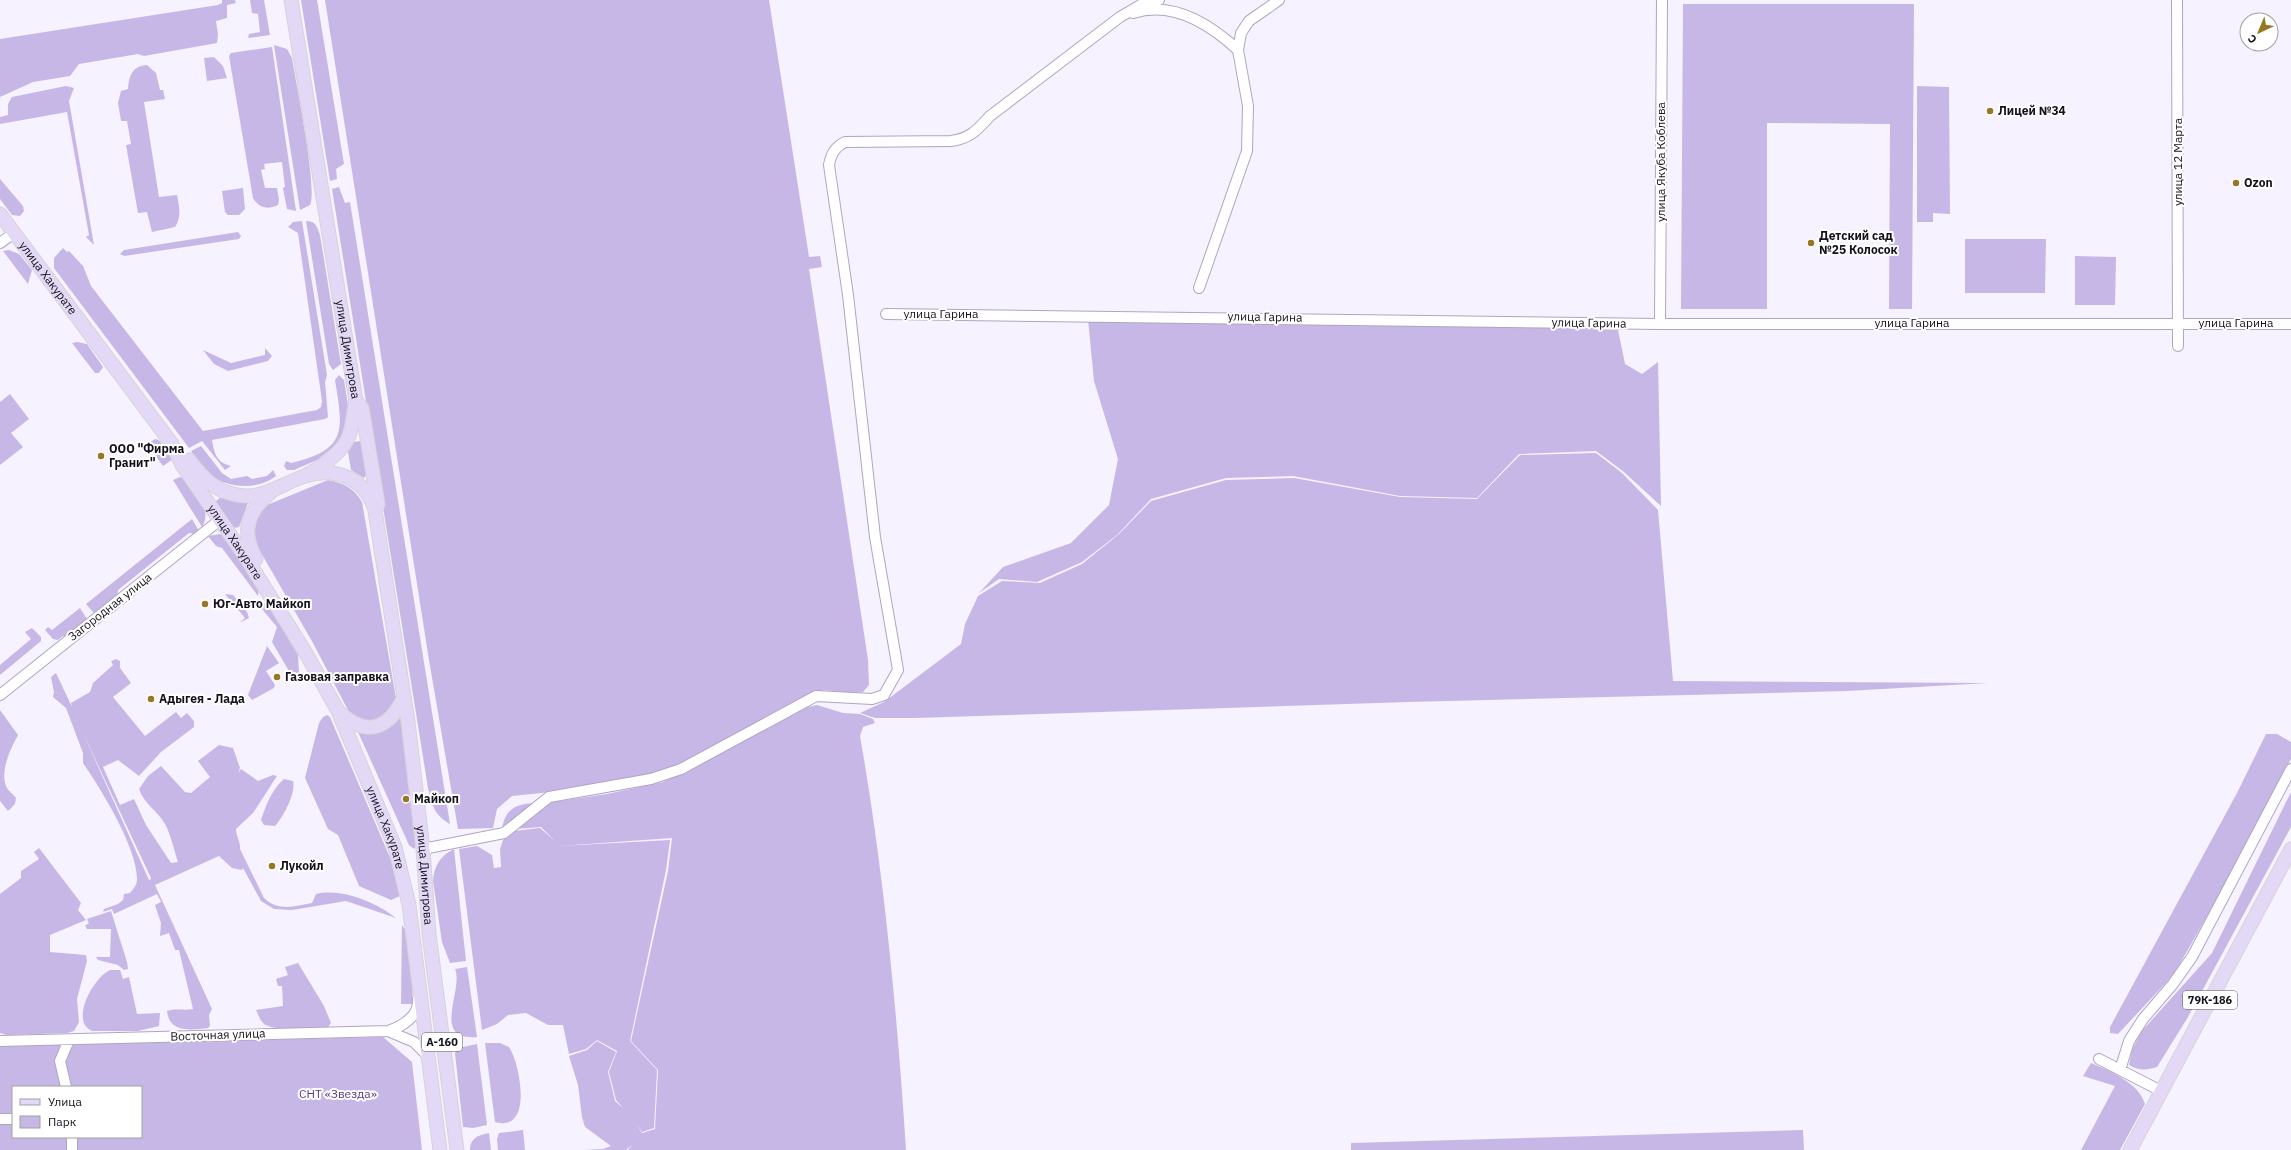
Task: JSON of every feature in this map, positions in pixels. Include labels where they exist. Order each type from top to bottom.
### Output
[{"type":"main road","name":"улица Димитрова","points":[[291,0],[356,402],[362,408],[378,504],[375,511],[404,697],[424,849],[429,934],[457,1150]]},
{"type":"main road","name":"улица Хакурате","points":[[0,214],[172,444],[182,465],[221,519],[304,650],[338,711],[395,847],[404,877],[412,927],[428,1057]]},
{"type":"main road","points":[[172,444],[190,461],[203,478],[220,489],[238,494],[255,495],[271,492],[305,476],[333,457],[344,445],[349,436],[356,402]]},
{"type":"main road","points":[[305,476],[331,473],[352,477],[370,498],[375,511]]},
{"type":"main road","points":[[264,586],[259,565],[249,547],[247,534],[248,521],[252,511],[259,502],[271,492]]},
{"type":"main road","points":[[338,711],[348,721],[358,725],[367,728],[378,726],[392,717],[404,697]]},
{"type":"main road","name":"79К-186","points":[[2130,1150],[2291,851]]},
{"type":"main road","name":"А-160","points":[[428,1057],[440,1150]]},
{"type":"street","points":[[424,849],[504,833],[549,797],[651,779],[681,769],[816,696],[872,699],[884,695],[898,670],[876,536],[848,295],[829,165],[830,157],[838,146],[845,142],[951,141],[964,139],[975,132],[990,116],[1119,18],[1144,3],[1159,0]]},
{"type":"street","points":[[1199,288],[1247,151],[1248,106],[1238,50],[1241,33],[1249,21],[1279,0]]},
{"type":"street","name":"улица Якуба Коблева","points":[[1660,324],[1662,0]]},
{"type":"street","name":"улица 12 Марта","points":[[2177,0],[2178,346]]},
{"type":"street","points":[[1119,18],[1136,12],[1152,9],[1174,10],[1198,19],[1220,33],[1238,50]]},
{"type":"street","points":[[0,243],[14,232]]},
{"type":"street","name":"улица Гарина","points":[[886,314],[1660,324],[2291,324]]},
{"type":"street","name":"Загородная улица","points":[[0,695],[221,519]]},
{"type":"street","points":[[2120,1070],[2129,1041],[2143,1019],[2174,984],[2192,957],[2291,769]]},
{"type":"street","points":[[388,1031],[402,1026],[410,1019],[417,1008],[419,1003],[416,978],[417,970]]},
{"type":"street","name":"Восточная улица","points":[[0,1041],[388,1031],[414,1042],[428,1057]]},
{"type":"street","points":[[66,1086],[60,1061],[69,1040]]},
{"type":"street","points":[[2099,1059],[2161,1091]]},
{"type":"street","points":[[0,1119],[12,1119]]},
{"type":"street","points":[[72,1138],[72,1150]]},
{"type":"green space","points":[[222,0],[235,0],[236,3],[227,5],[227,18],[216,21],[218,35],[217,43],[144,56],[138,54],[79,64],[70,76],[33,82],[0,97],[0,39],[218,5],[222,3]]},
{"type":"green space","points":[[250,0],[264,0],[270,35],[248,38],[249,34],[260,32],[258,14],[252,13]]},
{"type":"green space","points":[[301,0],[317,0],[344,164],[336,169],[337,179],[330,181]]},
{"type":"green space","points":[[325,0],[769,0],[809,257],[820,256],[822,267],[809,269],[868,660],[869,685],[863,692],[854,693],[824,690],[802,698],[747,730],[678,765],[648,775],[581,789],[512,796],[497,809],[493,828],[458,829],[429,660]]},
{"type":"green space","points":[[1683,4],[1914,4],[1912,309],[1889,309],[1890,124],[1767,123],[1767,309],[1681,309]]},
{"type":"green space","points":[[274,45],[287,49],[292,58],[306,135],[312,195],[310,205],[300,210]]},
{"type":"green space","points":[[272,47],[296,211],[287,209],[283,188],[285,187],[282,162],[264,164],[265,169],[261,170],[265,188],[277,188],[279,200],[278,205],[267,208],[258,204],[253,198],[229,56],[231,53]]},
{"type":"green space","points":[[214,57],[223,66],[227,78],[207,81],[204,58]]},
{"type":"green space","points":[[147,65],[156,73],[160,90],[163,90],[165,99],[144,102],[159,197],[177,195],[179,203],[179,219],[175,227],[152,232],[147,212],[138,213],[126,145],[131,144],[127,121],[121,121],[118,103],[121,91],[128,89],[132,72],[138,67]]},
{"type":"green space","points":[[66,86],[74,88],[69,101],[94,245],[86,237],[89,235],[67,112],[0,124],[0,117],[8,115],[8,104],[12,97]]},
{"type":"green space","points":[[1917,86],[1949,87],[1950,214],[1933,213],[1933,222],[1917,222]]},
{"type":"green space","points":[[0,179],[23,206],[24,211],[20,216],[12,215],[0,199]]},
{"type":"green space","points":[[339,187],[345,203],[350,202],[450,824],[440,817],[434,809],[428,788],[332,189]]},
{"type":"green space","points":[[243,188],[245,209],[239,215],[228,215],[225,212],[222,191]]},
{"type":"green space","points":[[302,221],[327,375],[325,382],[328,417],[325,419],[212,440],[219,460],[226,465],[231,466],[225,470],[202,441],[189,448],[54,268],[54,258],[63,248],[67,252],[69,251],[83,266],[91,286],[203,431],[317,410],[321,407],[322,401],[298,233],[288,227],[293,222]]},
{"type":"green space","points":[[306,221],[314,223],[320,235],[341,364],[333,370],[329,364]]},
{"type":"green space","points":[[238,232],[241,236],[239,239],[124,256],[120,254],[124,250]]},
{"type":"green space","points":[[1965,239],[2046,239],[2045,293],[1965,293]]},
{"type":"green space","points":[[9,250],[19,254],[32,270],[28,284],[3,251]]},
{"type":"green space","points":[[2075,256],[2116,257],[2115,305],[2075,305]]},
{"type":"green space","points":[[1088,319],[1315,322],[1618,330],[1625,364],[1642,374],[1658,362],[1661,506],[1624,472],[1596,451],[1519,454],[1477,498],[1400,496],[1293,476],[1226,478],[1151,499],[1117,535],[1082,562],[1037,582],[999,579],[979,593],[1003,567],[1071,543],[1109,505],[1118,459],[1094,381]]},
{"type":"green space","points":[[77,342],[87,344],[103,367],[99,373],[95,373],[72,343]]},
{"type":"green space","points":[[265,348],[272,356],[268,361],[228,371],[214,364],[203,350],[231,363],[265,355]]},
{"type":"green space","points":[[339,375],[344,380],[349,412],[347,425],[340,442],[317,460],[294,470],[287,470],[284,466],[286,461],[291,463],[310,458],[323,452],[332,444],[337,435],[340,425],[340,412],[335,380]]},
{"type":"green space","points":[[10,394],[29,419],[11,433],[23,447],[0,465],[0,402]]},
{"type":"green space","points":[[155,439],[159,440],[173,459],[163,466],[150,448],[152,447],[149,443]]},
{"type":"green space","points":[[360,441],[363,443],[368,473],[364,478],[351,470],[348,452],[354,442]]},
{"type":"green space","points":[[201,446],[222,473],[231,479],[247,476],[252,479],[267,476],[273,470],[276,476],[269,481],[252,486],[235,485],[218,480],[208,473],[191,451]]},
{"type":"green space","points":[[1596,453],[1622,473],[1658,510],[1673,681],[1988,683],[1847,691],[1408,702],[915,718],[875,718],[860,713],[884,702],[961,644],[965,624],[978,596],[1002,581],[1040,583],[1082,564],[1119,534],[1151,501],[1226,480],[1294,478],[1400,497],[1477,499],[1520,455]]},
{"type":"green space","points":[[180,477],[186,478],[202,501],[205,520],[202,527],[173,480]]},
{"type":"green space","points":[[328,480],[348,487],[356,493],[362,502],[396,698],[387,715],[372,722],[356,718],[349,712],[313,643],[256,544],[256,523],[263,509],[267,505]]},
{"type":"green space","points":[[221,497],[248,503],[239,527],[234,528],[217,504],[216,501]]},
{"type":"green space","points":[[192,519],[199,531],[195,534],[189,533],[118,590],[117,598],[97,613],[93,612],[86,604]]},
{"type":"green space","points":[[220,534],[225,537],[259,588],[258,596],[222,548],[216,546],[208,536]]},
{"type":"green space","points":[[225,594],[233,595],[247,612],[249,618],[239,623],[245,618]]},
{"type":"green space","points":[[266,600],[298,655],[299,672],[293,678],[272,642],[277,627],[262,609]]},
{"type":"green space","points":[[80,608],[87,619],[68,637],[63,636],[58,640],[53,639],[45,630],[48,627],[52,630]]},
{"type":"green space","points":[[32,628],[41,637],[41,641],[0,675],[0,665],[31,639],[25,632]]},
{"type":"green space","points":[[267,646],[279,663],[266,671],[275,685],[274,688],[252,700],[248,695]]},
{"type":"green space","points":[[116,659],[120,661],[120,668],[131,683],[113,697],[145,736],[176,712],[181,718],[187,713],[194,721],[194,727],[161,752],[139,776],[118,760],[103,767],[120,805],[134,799],[146,825],[171,863],[178,862],[167,828],[162,819],[144,799],[139,789],[148,776],[161,766],[185,792],[191,793],[210,777],[198,761],[219,745],[233,748],[240,768],[238,773],[241,769],[258,781],[273,775],[277,776],[253,813],[236,829],[240,849],[264,898],[275,905],[287,907],[312,903],[316,894],[337,893],[368,902],[388,912],[396,918],[346,901],[292,910],[274,909],[261,901],[243,868],[242,870],[232,868],[219,856],[155,885],[212,1009],[209,1015],[210,1026],[208,1028],[188,1029],[176,1027],[169,1018],[167,1011],[193,1009],[179,950],[175,950],[169,933],[160,936],[161,923],[155,905],[161,902],[157,894],[114,914],[112,909],[103,912],[104,909],[118,904],[123,900],[124,894],[130,893],[134,888],[137,882],[136,867],[132,852],[117,820],[83,763],[83,753],[66,708],[53,697],[54,692],[51,677],[56,673],[72,707],[71,703],[90,692],[93,683],[113,665],[111,661]],"holes":[[[83,733],[151,878],[149,880]]]},
{"type":"green space","points":[[817,705],[843,713],[860,714],[873,719],[875,723],[863,727],[860,736],[876,839],[889,942],[906,1150],[628,1150],[632,1145],[626,1150],[583,1150],[603,1149],[611,1146],[585,1127],[582,1117],[578,1085],[569,1056],[587,1050],[597,1041],[616,1052],[608,1072],[615,1101],[624,1109],[616,1100],[609,1072],[617,1051],[597,1040],[586,1049],[569,1054],[563,1025],[548,1025],[526,1013],[508,1015],[497,1024],[482,1030],[459,849],[477,846],[492,855],[494,868],[501,867],[500,849],[503,840],[514,831],[540,828],[555,841],[541,827],[516,829],[552,802],[607,794],[663,782],[798,709]],"holes":[[[672,838],[668,871],[631,1041],[658,1070],[655,1129],[642,1133],[636,1124],[642,1132],[654,1128],[657,1070],[630,1041],[666,870],[670,840],[559,846]]]},
{"type":"green space","points":[[0,710],[18,735],[7,759],[4,773],[7,788],[16,798],[15,804],[8,811],[0,801]]},
{"type":"green space","points":[[327,715],[330,717],[400,881],[402,891],[400,896],[391,900],[359,886],[338,835],[328,829],[305,778],[319,723],[323,717]]},
{"type":"green space","points":[[402,716],[416,846],[414,849],[409,845],[358,732],[371,733],[383,731],[393,725]]},
{"type":"green space","points":[[2266,734],[2277,734],[2291,742],[2291,759],[2244,851],[2174,974],[2118,1034],[2110,1033],[2110,1027],[2237,793]]},
{"type":"green space","points":[[284,779],[293,781],[293,792],[291,799],[282,817],[275,826],[264,825],[261,820],[267,803],[273,792]]},
{"type":"green space","points":[[2291,792],[2291,827],[2188,1017],[2157,1067],[2143,1069],[2129,1065],[2132,1050],[2141,1032],[2212,953]]},
{"type":"green space","points":[[536,803],[502,828],[506,816],[513,808]]},
{"type":"green space","points":[[39,848],[81,903],[78,910],[86,920],[50,935],[50,952],[86,955],[87,961],[77,999],[79,1022],[74,1031],[67,1033],[7,1035],[0,1033],[0,894],[21,878],[21,871],[39,859],[34,852]]},
{"type":"green space","points":[[454,849],[466,961],[450,963],[442,942],[433,881],[436,866],[441,858]]},
{"type":"green space","points":[[111,911],[128,969],[124,970],[118,965],[98,960],[96,957],[110,957],[111,929],[87,929],[85,925],[89,924],[87,919]]},
{"type":"green space","points":[[402,925],[407,933],[412,952],[412,1004],[401,1004]]},
{"type":"green space","points":[[298,963],[324,1006],[331,1023],[328,1027],[314,1029],[275,1028],[263,1023],[259,1017],[256,1010],[283,1006],[282,986],[278,986],[276,979],[288,975],[285,967]]},
{"type":"green space","points":[[467,967],[477,1037],[463,1036],[455,1031],[452,1023],[452,1012],[457,978],[455,969]]},
{"type":"green space","points":[[110,970],[120,970],[123,979],[129,977],[137,1014],[160,1013],[159,1026],[138,1031],[92,1031],[86,1026],[83,1018],[83,1009],[86,999],[97,981]]},
{"type":"green space","name":"СНТ «Звезда»","points":[[383,1037],[412,1062],[422,1150],[0,1150],[0,1043],[69,1040],[82,1044]]},
{"type":"green space","points":[[485,1043],[500,1043],[509,1047],[517,1067],[521,1095],[519,1107],[515,1117],[507,1123],[495,1122]]},
{"type":"green space","points":[[477,1044],[487,1125],[473,1128],[463,1127],[455,1053],[458,1048]]},
{"type":"green space","points":[[2091,1063],[2115,1074],[2130,1084],[2137,1090],[2145,1104],[2120,1150],[2081,1150],[2115,1086],[2083,1076]]},
{"type":"green space","points":[[523,1130],[525,1150],[498,1150],[497,1139],[499,1133]]},
{"type":"green space","points":[[1803,1130],[1804,1150],[1351,1150],[1351,1143]]},
{"type":"green space","points":[[489,1133],[491,1150],[470,1150],[473,1140]]},
{"type":"place","name":"Лицей №34","points":[[1990,111]]},
{"type":"place","name":"Ozon","points":[[2236,183]]},
{"type":"place","name":"Детский сад №25 Колосок","points":[[1811,243]]},
{"type":"place","name":"ООО \"Фирма Гранит\"","points":[[101,456]]},
{"type":"place","name":"Юг-Авто Майкоп","points":[[205,604]]},
{"type":"place","name":"Газовая заправка","points":[[277,677]]},
{"type":"place","name":"Адыгея - Лада","points":[[151,699]]},
{"type":"place","name":"Майкоп","points":[[406,799]]},
{"type":"place","name":"Лукойл","points":[[272,866]]}]
